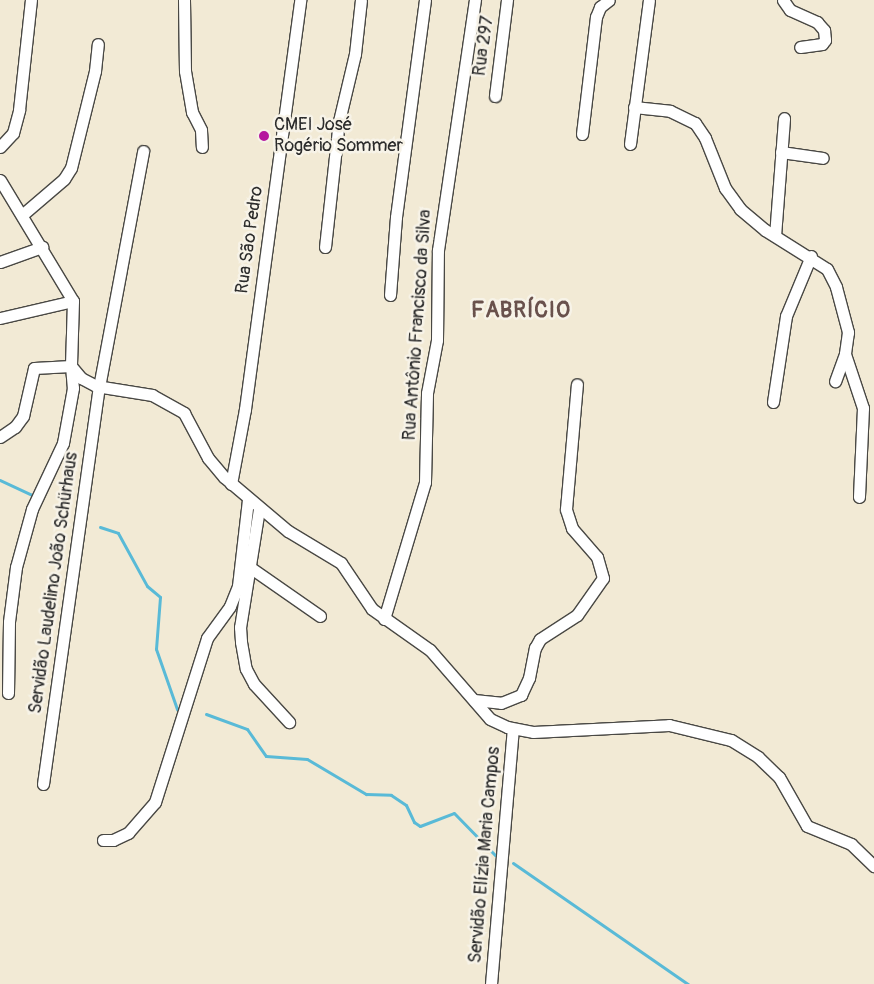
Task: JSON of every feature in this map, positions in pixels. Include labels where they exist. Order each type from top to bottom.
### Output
[{"type":"street","points":[[0,147],[13,133],[20,110],[31,0]]},
{"type":"street","points":[[184,0],[185,71],[192,112],[201,130],[202,147]]},
{"type":"street","name":"Rua São Pedro","points":[[231,484],[245,410],[300,0]]},
{"type":"street","points":[[325,247],[339,121],[354,54],[362,0]]},
{"type":"street","points":[[390,295],[396,217],[425,0]]},
{"type":"street","name":"Rua Antônio Francisco da Silva","points":[[384,620],[425,482],[427,393],[437,340],[438,250],[475,0]]},
{"type":"street","name":"Rua 297","points":[[495,96],[508,0]]},
{"type":"street","points":[[582,134],[596,17],[600,7],[609,0]]},
{"type":"street","points":[[630,144],[649,0]]},
{"type":"street","points":[[783,0],[790,10],[817,22],[824,30],[825,40],[822,44],[800,47]]},
{"type":"street","points":[[22,215],[64,179],[71,168],[95,71],[98,44]]},
{"type":"street","points":[[634,107],[670,111],[695,123],[735,203],[756,223],[811,256],[827,269],[836,287],[848,327],[845,354],[835,381]]},
{"type":"street","points":[[775,236],[784,118]]},
{"type":"street","name":"Servidão Laudelino João Schürhaus","points":[[43,784],[99,387],[143,151]]},
{"type":"street","points":[[782,152],[823,158]]},
{"type":"street","points":[[0,180],[74,301],[71,366],[73,388],[63,443],[32,509],[16,567],[9,622],[8,693]]},
{"type":"street","points":[[0,262],[42,247]]},
{"type":"street","points":[[773,402],[786,316],[811,256]]},
{"type":"street","points":[[0,318],[74,301]]},
{"type":"street","points":[[845,354],[863,408],[859,497]]},
{"type":"street","points":[[71,366],[84,381],[99,387],[148,394],[178,408],[190,420],[210,461],[231,484],[259,509],[341,563],[367,604],[384,620],[430,650],[490,719],[513,729],[568,733],[669,725],[717,735],[745,748],[770,767],[786,787],[807,826],[851,844],[874,866]]},
{"type":"street","points":[[0,437],[14,427],[23,416],[34,368],[71,366]]},
{"type":"street","points":[[474,700],[502,703],[520,695],[530,678],[535,648],[540,640],[577,615],[603,578],[597,557],[572,528],[566,509],[577,384]]},
{"type":"street","points":[[103,840],[113,840],[128,833],[155,802],[207,638],[230,606],[238,586],[248,500]]},
{"type":"street","points":[[259,509],[252,568],[240,627],[246,670],[254,684],[289,722]]},
{"type":"street","points":[[252,568],[320,616]]},
{"type":"street","name":"Servidão Elízia Maria Campos","points":[[492,984],[513,729]]},
{"type":"waterway","points":[[0,480],[34,496]]},
{"type":"waterway","points":[[100,527],[118,533],[147,586],[160,597],[156,649],[177,709]]},
{"type":"waterway","points":[[206,714],[247,729],[266,756],[307,759],[366,794],[391,795],[406,805],[414,822],[420,826],[454,813],[495,855]]},
{"type":"waterway","points":[[513,863],[688,984]]},
{"type":"place","name":"CMEI José Rogério Sommer","points":[[264,136]]},
{"type":"district","name":"FABRÍCIO","points":[[521,311]]}]
